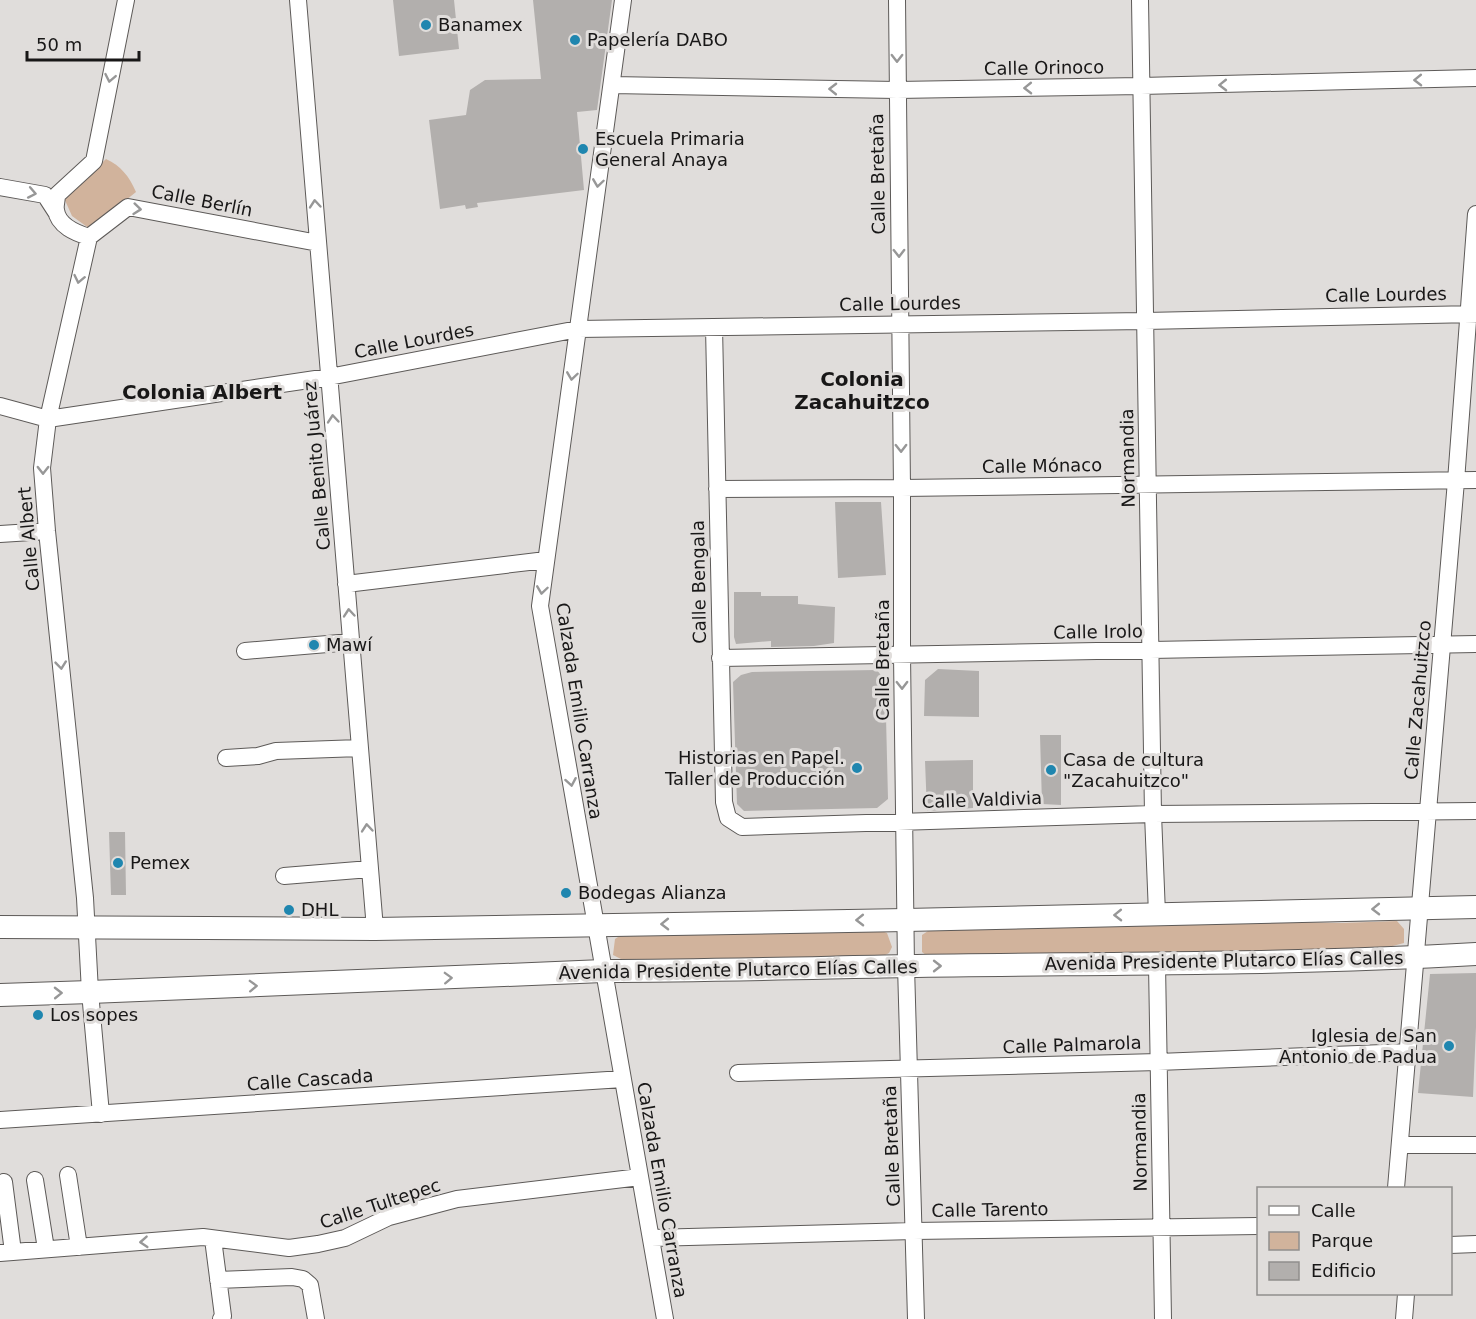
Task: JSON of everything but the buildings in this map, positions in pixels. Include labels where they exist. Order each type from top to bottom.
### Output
[{"type":"main road","points":[[0,927],[375,928],[906,920],[1476,907]]},
{"type":"main road","name":"Avenida Presidente Plutarco Elías Calles","points":[[0,995],[603,971],[1157,964],[1476,954]]},
{"type":"street","points":[[56,212],[57,195],[94,161],[126,0]]},
{"type":"street","name":"Calle Benito Juárez","points":[[298,0],[375,928]]},
{"type":"street","name":"Calzada Emilio Carranza","points":[[623,0],[540,606],[665,1319]]},
{"type":"street","name":"Calle Bretaña","points":[[897,0],[906,966],[916,1319]]},
{"type":"street","name":"Normandia","points":[[1140,0],[1153,813],[1157,914]]},
{"type":"street","name":"Calle Orinoco","points":[[612,85],[897,90],[1142,87],[1476,78]]},
{"type":"street","points":[[0,187],[45,195],[62,222],[69,228],[89,237]]},
{"type":"street","name":"Calle Berlín","points":[[89,237],[128,207],[318,243]]},
{"type":"street","name":"Calle Zacahuitzco","points":[[1396,1187],[1472,313],[1476,214]]},
{"type":"street","name":"Calle Albert","points":[[89,237],[48,419],[42,468],[85,898],[90,992],[101,1114]]},
{"type":"street","name":"Calle Lourdes","points":[[48,419],[329,377],[578,329],[1145,321],[1472,313]]},
{"type":"street","name":"Calle Bengala","points":[[714,327],[724,802],[728,818],[742,827]]},
{"type":"street","points":[[0,406],[48,419]]},
{"type":"street","name":"Calle Mónaco","points":[[717,489],[1476,480]]},
{"type":"street","points":[[0,534],[47,531]]},
{"type":"street","points":[[346,584],[546,560]]},
{"type":"street","points":[[245,651],[351,642]]},
{"type":"street","name":"Calle Irolo","points":[[720,658],[1476,644]]},
{"type":"street","points":[[226,758],[258,756],[276,751],[360,748]]},
{"type":"street","name":"Calle Valdivia","points":[[742,827],[1153,813],[1476,811]]},
{"type":"street","points":[[284,876],[370,869]]},
{"type":"street","name":"Normandia","points":[[1157,964],[1163,1319]]},
{"type":"street","name":"Calle Palmarola","points":[[738,1073],[1158,1062],[1408,1052]]},
{"type":"street","name":"Calle Cascada","points":[[0,1120],[623,1079]]},
{"type":"street","points":[[1400,1145],[1476,1145]]},
{"type":"street","points":[[68,1175],[79,1247]]},
{"type":"street","name":"Calle Tultepec","points":[[7,1252],[208,1238],[290,1248],[318,1245],[345,1238],[389,1217],[457,1199],[640,1177]]},
{"type":"street","points":[[35,1180],[46,1249]]},
{"type":"street","points":[[4,1182],[7,1252]]},
{"type":"street","name":"Calle Tarento","points":[[651,1238],[1257,1226]]},
{"type":"street","points":[[208,1238],[218,1280],[223,1316],[221,1319]]},
{"type":"street","points":[[1452,1245],[1476,1244]]},
{"type":"street","points":[[218,1280],[292,1277],[303,1279],[310,1285],[316,1319]]},
{"type":"street","points":[[1404,1319],[1406,1295]]},
{"type":"green space","points":[[106,159],[124,172],[136,192],[90,229],[72,216],[64,198]]},
{"type":"green space","points":[[1397,921],[1404,929],[1404,943],[1385,948],[930,958],[922,952],[922,935],[931,929]]},
{"type":"green space","points":[[874,928],[887,933],[892,947],[889,953],[879,958],[629,963],[613,955],[615,939],[621,935]]},
{"type":"place","name":"Banamex","points":[[426,25]]},
{"type":"place","name":"Papelería DABO","points":[[575,40]]},
{"type":"place","name":"Escuela Primaria General Anaya","points":[[583,149]]},
{"type":"place","name":"Mawí","points":[[314,645]]},
{"type":"place","name":"Historias en Papel. Taller de Producción","points":[[857,768]]},
{"type":"place","name":"Casa de cultura \"Zacahuitzco\"","points":[[1051,770]]},
{"type":"place","name":"Pemex","points":[[118,863]]},
{"type":"place","name":"Bodegas Alianza","points":[[566,893]]},
{"type":"place","name":"DHL","points":[[289,910]]},
{"type":"place","name":"Los sopes","points":[[38,1015]]},
{"type":"place","name":"Iglesia de San Antonio de Padua","points":[[1449,1046]]},
{"type":"district","name":"Colonia Zacahuitzco","points":[[862,390]]},
{"type":"district","name":"Colonia Albert","points":[[202,392]]}]
